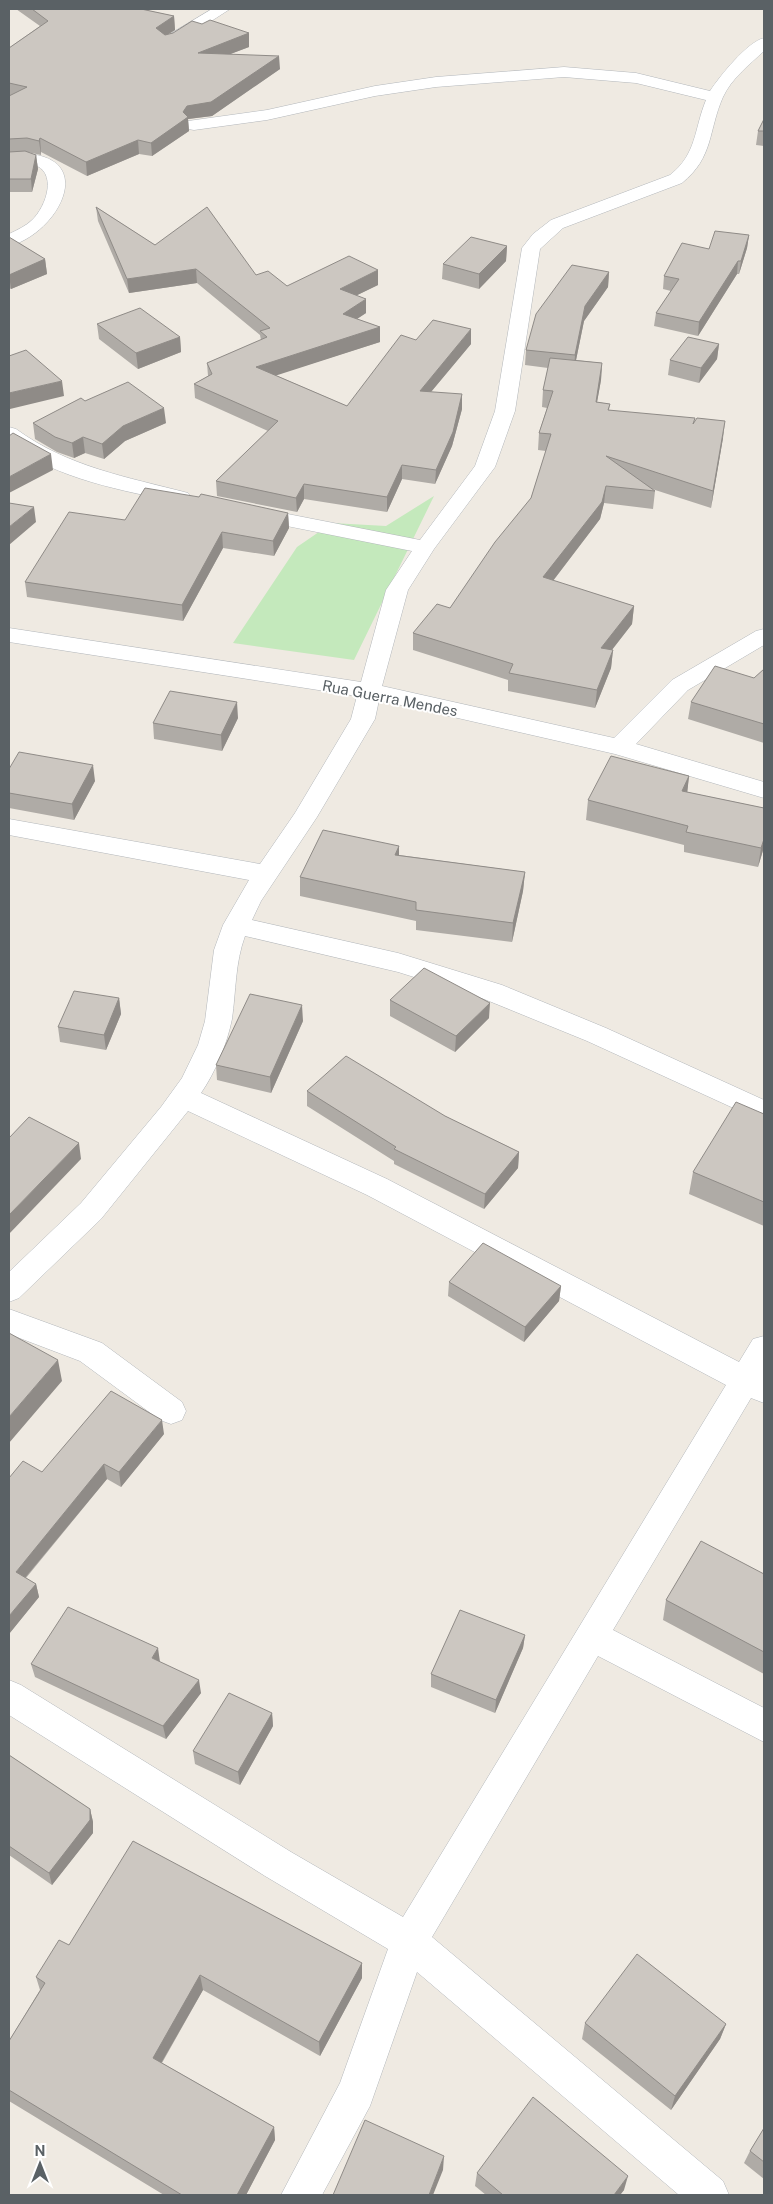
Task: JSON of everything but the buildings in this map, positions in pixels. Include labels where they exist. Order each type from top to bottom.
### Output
[{"type":"street","points":[[167,42],[222,9]]},
{"type":"street","points":[[9,1290],[91,1211],[193,1084],[211,1045],[223,992],[227,950],[236,925],[265,874],[338,765],[364,719],[383,637],[397,590],[424,547],[474,485],[485,467],[505,411],[531,248],[539,238],[558,224],[676,179],[688,172],[697,158],[715,97],[764,42]]},
{"type":"street","points":[[194,125],[267,115],[375,91],[436,82],[564,72],[636,78],[715,97]]},
{"type":"street","points":[[9,160],[40,161],[52,168],[57,181],[50,209],[39,224],[9,241]]},
{"type":"street","points":[[9,433],[34,451],[86,473],[121,484],[205,503]]},
{"type":"street","points":[[233,509],[424,547]]},
{"type":"street","name":"Rua Guerra Mendes","points":[[9,634],[371,691],[619,747],[764,790]]},
{"type":"street","points":[[619,747],[680,685],[764,636]]},
{"type":"street","points":[[9,826],[265,874]]},
{"type":"street","points":[[236,925],[425,970],[493,992],[669,1068],[764,1112]]},
{"type":"street","points":[[183,1097],[377,1187],[755,1385]]},
{"type":"street","points":[[9,1321],[91,1352],[171,1411]]},
{"type":"street","points":[[302,2195],[356,2092],[409,1941],[593,1636],[755,1385],[764,1348]]},
{"type":"street","points":[[593,1636],[764,1726]]},
{"type":"street","points":[[9,1696],[278,1864],[409,1941],[709,2195]]},
{"type":"green space","points":[[434,496],[354,660],[233,643],[297,547],[332,523],[386,526]]}]
